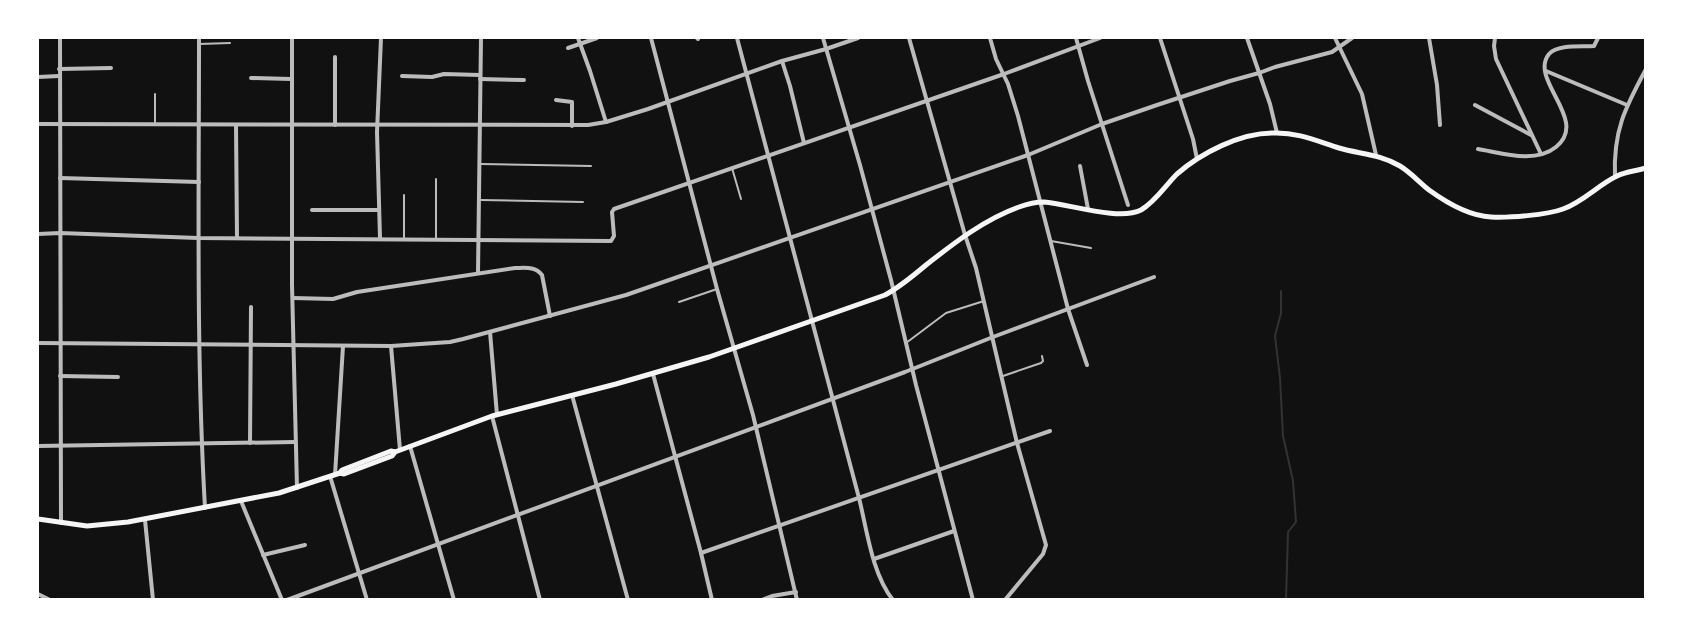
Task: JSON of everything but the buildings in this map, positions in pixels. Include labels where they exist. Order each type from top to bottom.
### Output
[{"type":"main road","points":[[38,519],[96,526],[145,520],[297,488],[391,451],[398,451],[495,415],[653,374],[709,357],[893,291],[965,235],[1020,206],[1041,202],[1124,214],[1139,211],[1197,159],[1216,148],[1256,135],[1277,133],[1303,136],[1340,148],[1376,155],[1400,166],[1430,190],[1458,207],[1475,214],[1490,217],[1541,213],[1563,209],[1615,176],[1646,168]]},
{"type":"street","points":[[60,38],[61,523]]},
{"type":"street","points":[[199,38],[198,238],[201,444],[205,508]]},
{"type":"street","points":[[292,38],[293,298],[297,488]]},
{"type":"street","points":[[380,238],[377,125],[381,38]]},
{"type":"street","points":[[478,274],[481,38]]},
{"type":"street","points":[[578,38],[606,122]]},
{"type":"street","points":[[568,48],[597,38]]},
{"type":"street","points":[[651,38],[755,427],[797,600]]},
{"type":"street","points":[[737,38],[813,320],[874,559],[880,580],[893,600]]},
{"type":"street","points":[[823,38],[872,209],[912,370],[973,600]]},
{"type":"street","points":[[38,124],[588,125],[606,122],[782,61],[858,38]]},
{"type":"street","points":[[909,38],[976,268],[1017,443],[1046,548],[1005,600]]},
{"type":"street","points":[[990,38],[1018,116],[1068,309],[1087,364]]},
{"type":"street","points":[[1076,38],[1128,205]]},
{"type":"street","points":[[38,234],[60,233],[198,238],[611,241],[614,236],[612,212],[614,209],[1004,74],[1100,38]]},
{"type":"street","points":[[1160,38],[1197,159]]},
{"type":"street","points":[[1247,38],[1270,104],[1277,133]]},
{"type":"street","points":[[1336,38],[1362,94],[1376,155]]},
{"type":"street","points":[[38,343],[391,346],[450,342],[626,294],[1028,155],[1102,124],[1289,62],[1316,57],[1340,48],[1352,38]]},
{"type":"street","points":[[1429,38],[1437,85],[1440,125]]},
{"type":"street","points":[[1495,38],[1496,59],[1541,154]]},
{"type":"street","points":[[1478,149],[1524,156],[1550,151],[1560,144],[1565,136],[1566,126],[1564,114],[1548,80],[1546,71],[1547,59],[1552,51],[1561,48],[1594,46],[1598,38]]},
{"type":"street","points":[[335,57],[335,125]]},
{"type":"street","points":[[782,61],[804,143]]},
{"type":"street","points":[[59,69],[111,68]]},
{"type":"street","points":[[1615,176],[1615,145],[1621,117],[1646,68]]},
{"type":"street","points":[[1546,71],[1627,104]]},
{"type":"street","points":[[402,76],[432,77],[444,74],[524,80]]},
{"type":"street","points":[[38,77],[59,76]]},
{"type":"street","points":[[251,78],[292,79]]},
{"type":"street","points":[[556,100],[572,102],[572,126]]},
{"type":"street","points":[[1475,105],[1531,135]]},
{"type":"street","points":[[236,125],[237,238]]},
{"type":"street","points":[[1080,166],[1088,209]]},
{"type":"street","points":[[60,178],[199,182]]},
{"type":"street","points":[[312,210],[379,210]]},
{"type":"street","points":[[293,298],[332,299],[357,292],[515,268],[528,268],[539,271],[544,281],[550,316]]},
{"type":"street","points":[[287,600],[912,370],[993,337],[1154,277]]},
{"type":"street","points":[[250,443],[251,307]]},
{"type":"street","points":[[490,332],[495,415],[518,516],[540,600]]},
{"type":"street","points":[[342,346],[335,474],[367,600]]},
{"type":"street","points":[[391,346],[398,451]]},
{"type":"street","points":[[653,374],[712,600]]},
{"type":"street","points":[[60,376],[118,376]]},
{"type":"street","points":[[572,395],[628,600]]},
{"type":"street","points":[[701,553],[1050,431]]},
{"type":"street","points":[[38,446],[295,442]]},
{"type":"street","points":[[410,446],[454,600]]},
{"type":"street","points":[[241,501],[282,600]]},
{"type":"street","points":[[145,520],[155,599]]},
{"type":"street","points":[[874,559],[954,531]]},
{"type":"street","points":[[263,555],[305,545]]},
{"type":"street","points":[[762,600],[772,596],[796,592]]},
{"type":"street","points":[[38,594],[50,600]]},
{"type":"lane","points":[[199,44],[230,44]]},
{"type":"lane","points":[[155,94],[155,125]]},
{"type":"lane","points":[[480,164],[591,166]]},
{"type":"lane","points":[[732,168],[741,199]]},
{"type":"lane","points":[[436,178],[436,239]]},
{"type":"lane","points":[[404,195],[404,238]]},
{"type":"lane","points":[[480,200],[583,202]]},
{"type":"lane","points":[[1051,241],[1091,248]]},
{"type":"lane","points":[[679,302],[717,289]]},
{"type":"lane","points":[[906,343],[946,313],[984,302]]},
{"type":"lane","points":[[1001,377],[1041,363],[1043,361],[1042,356]]},
{"type":"waterway","points":[[1281,291],[1281,313],[1275,336],[1280,378],[1283,436],[1293,481],[1296,522],[1288,532],[1286,600]]}]
